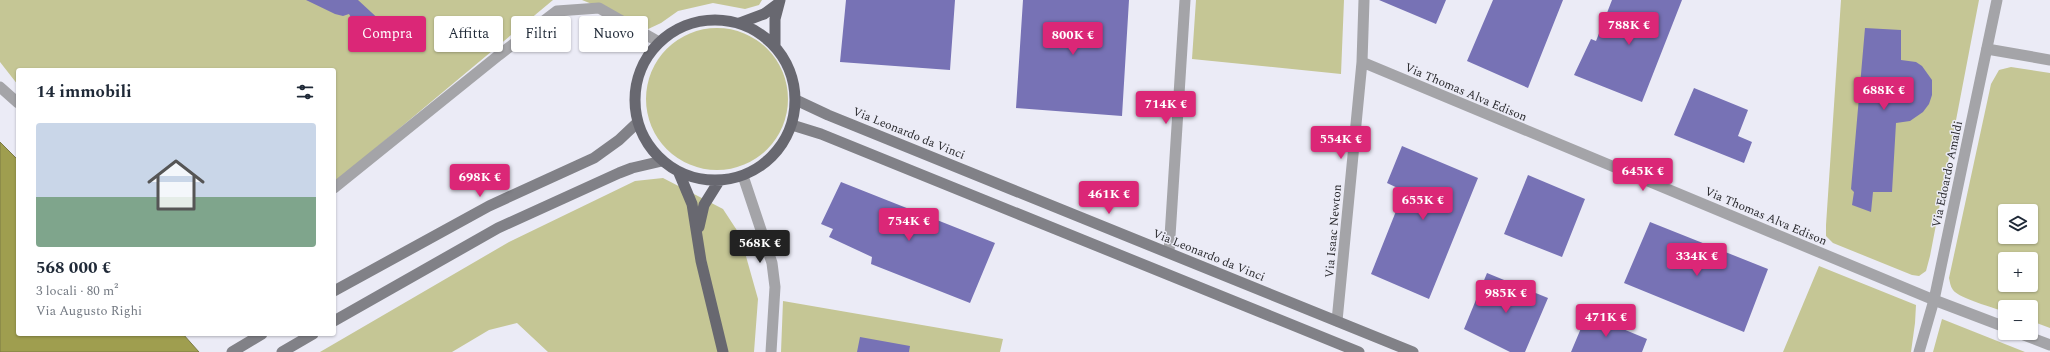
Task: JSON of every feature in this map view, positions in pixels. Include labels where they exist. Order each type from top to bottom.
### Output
[{"type":"main road","points":[[740,23],[764,14],[779,2]]},
{"type":"main road","points":[[775,45],[775,19],[779,2]]},
{"type":"main road","points":[[718,20],[740,23],[759,32],[775,45],[786,62],[791,74],[796,100],[792,126],[780,148],[762,166],[743,176],[720,181],[699,180],[679,173],[662,162],[647,144],[637,122],[634,101],[637,80],[646,59],[659,42],[676,29],[697,22],[718,20]]},
{"type":"main road","name":"Via Leonardo da Vinci","points":[[796,100],[828,115],[1413,352]]},
{"type":"main road","points":[[336,290],[489,206],[590,160],[611,147],[637,122]]},
{"type":"main road","points":[[792,126],[821,134],[1359,352]]},
{"type":"main road","points":[[337,320],[460,248],[518,218],[619,173],[632,168],[662,162]]},
{"type":"main road","points":[[679,173],[692,204],[706,285],[723,352]]},
{"type":"main road","points":[[698,239],[699,223],[704,205],[720,181]]},
{"type":"main road","points":[[232,352],[259,336]]},
{"type":"main road","points":[[282,352],[310,336]]},
{"type":"street","points":[[1169,252],[1185,0]]},
{"type":"street","name":"Via Isaac Newton","points":[[1337,322],[1362,62],[1364,0]]},
{"type":"street","name":"Via Edoardo Amaldi","points":[[1919,352],[1934,300],[1997,0]]},
{"type":"street","points":[[336,186],[499,55],[557,11],[599,8],[659,42]]},
{"type":"street","points":[[1987,49],[2050,60]]},
{"type":"street","name":"Via Thomas Alva Edison","points":[[1362,62],[1934,300],[1998,324]]},
{"type":"street","points":[[0,87],[16,101]]},
{"type":"street","points":[[743,176],[772,263],[775,287],[771,352]]},
{"type":"street","points":[[2037,340],[2050,345]]},
{"type":"green space","points":[[0,0],[553,0],[534,16],[511,16],[511,35],[503,42],[503,16],[434,16],[434,52],[491,52],[336,181],[336,68],[16,68],[16,82],[0,62]]},
{"type":"green space","points":[[582,0],[762,0],[759,5],[745,9],[713,3],[678,11],[661,23],[648,29],[648,16],[620,16]]},
{"type":"green space","points":[[1196,0],[1344,0],[1341,74],[1192,59]]},
{"type":"green space","points":[[1841,0],[1979,0],[1930,256],[1926,271],[1919,276],[1912,275],[1833,243],[1826,236]]},
{"type":"green space","points":[[717,28],[738,31],[762,44],[772,54],[785,78],[788,99],[785,120],[772,144],[762,154],[738,167],[717,170],[696,167],[672,154],[662,144],[649,120],[646,99],[649,78],[662,54],[672,44],[696,31]]},
{"type":"green space","points":[[2011,67],[2050,73],[2050,328],[2038,324],[2038,300],[1998,300],[1998,310],[1962,297],[1953,290],[1949,278],[1991,84],[1999,70]]},
{"type":"green space","points":[[663,178],[723,209],[740,235],[758,299],[754,352],[548,352],[517,323],[489,330],[452,352],[320,352],[509,242],[635,181]]},
{"type":"green space","points":[[1819,266],[1916,305],[1911,352],[1783,352]]},
{"type":"green space","points":[[783,301],[1003,339],[1000,352],[781,352]]},
{"type":"green space","points":[[1942,319],[2025,352],[1933,352]]},
{"type":"shaded area","points":[[0,142],[16,158],[16,336],[185,336],[199,352],[0,352]]},
{"type":"building","points":[[306,0],[358,0],[375,16],[350,16],[349,14],[343,16],[335,14]]},
{"type":"building","points":[[846,0],[955,0],[950,70],[840,62]]},
{"type":"building","points":[[1023,0],[1129,0],[1122,116],[1016,108]]},
{"type":"building","points":[[1379,0],[1446,0],[1436,24]]},
{"type":"building","points":[[1493,0],[1563,0],[1528,88],[1467,61]]},
{"type":"building","points":[[1612,0],[1682,0],[1642,102],[1574,75],[1591,39],[1596,41]]},
{"type":"building","points":[[1865,28],[1901,30],[1901,60],[1916,62],[1922,66],[1932,80],[1932,95],[1929,104],[1923,112],[1910,121],[1896,123],[1892,192],[1873,192],[1871,212],[1852,205],[1854,192],[1851,189]]},
{"type":"building","points":[[1694,88],[1748,110],[1738,136],[1752,142],[1744,163],[1674,135]]},
{"type":"building","points":[[1402,146],[1478,178],[1429,299],[1371,274],[1404,191],[1387,183]]},
{"type":"building","points":[[1528,175],[1585,199],[1562,257],[1504,234]]},
{"type":"building","points":[[841,182],[995,243],[970,303],[871,264],[872,257],[829,237],[833,229],[821,224]]},
{"type":"building","points":[[1650,222],[1768,269],[1744,332],[1624,283]]},
{"type":"building","points":[[1487,273],[1548,298],[1525,352],[1510,352],[1464,329]]},
{"type":"building","points":[[1587,314],[1647,339],[1642,352],[1571,352]]},
{"type":"building","points":[[860,337],[910,346],[909,352],[857,352]]}]
